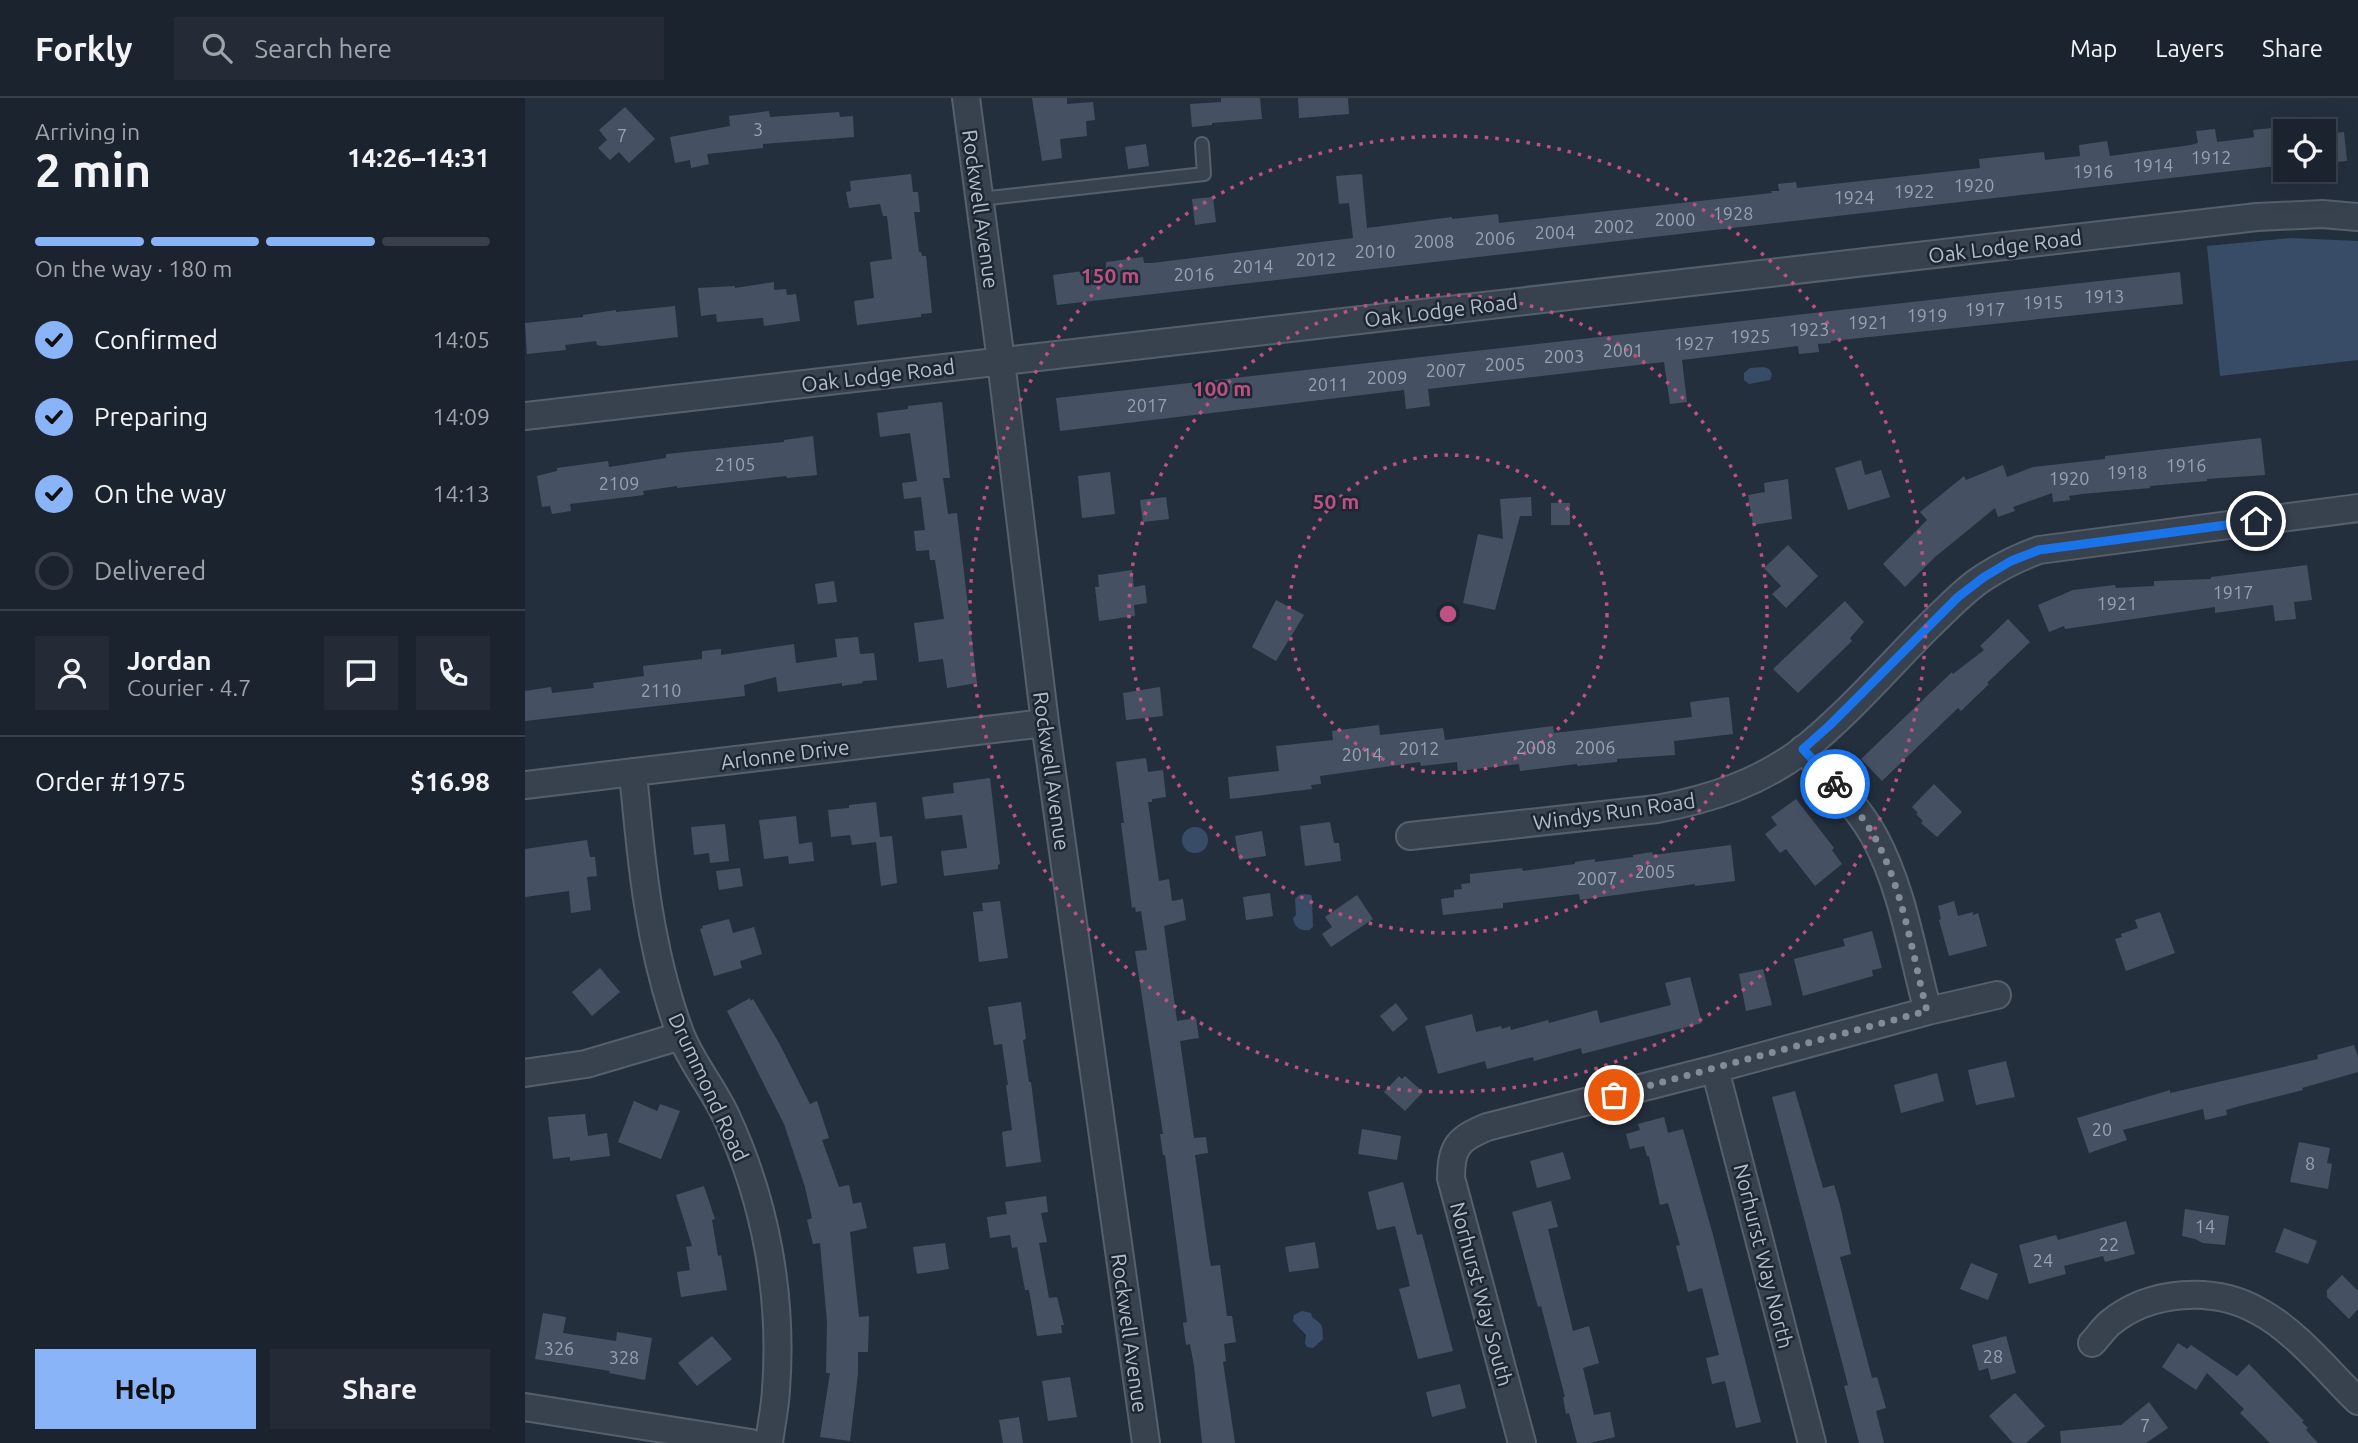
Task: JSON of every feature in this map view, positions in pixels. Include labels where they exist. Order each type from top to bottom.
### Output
[{"type":"street","name":"Rockwell Avenue","points":[[966,98],[1045,723],[1146,1443]]},
{"type":"street","name":"Oak Lodge Road","points":[[525,416],[2256,217],[2322,214],[2358,216]]},
{"type":"street","name":"Windys Run Road","points":[[1409,836],[1657,809],[1692,802],[1751,781],[1803,749],[1830,725],[1958,597],[2011,561],[2039,550],[2358,508]]},
{"type":"street","name":"Arlonne Drive","points":[[525,785],[1045,723]]},
{"type":"street","points":[[1803,749],[1855,808],[1874,835],[1888,866],[1899,902],[1927,1011]]},
{"type":"street","name":"Drummond Road","points":[[633,772],[652,936],[664,982],[681,1036],[725,1114],[744,1158],[758,1200],[769,1247],[778,1350],[776,1393],[769,1443]]},
{"type":"street","points":[[1716,1069],[1927,1011],[1997,995]]},
{"type":"street","points":[[525,1073],[586,1064],[681,1036]]},
{"type":"street","name":"Norhurst Way South","points":[[1522,1443],[1451,1178],[1451,1160],[1457,1146],[1468,1135],[1487,1127],[1716,1069]]},
{"type":"street","name":"Norhurst Way North","points":[[1716,1069],[1812,1443]]},
{"type":"street","points":[[2092,1343],[2110,1323],[2149,1302],[2201,1294],[2231,1299],[2259,1311],[2286,1331],[2358,1401]]},
{"type":"street","points":[[525,1406],[751,1443]]},
{"type":"lane","points":[[980,199],[1203,174],[1202,144]]},
{"type":"water","points":[[2291,238],[2358,241],[2358,360],[2220,376],[2207,246]]},
{"type":"water","points":[[1764,367],[1772,374],[1770,380],[1749,384],[1744,380],[1744,373],[1750,368]]},
{"type":"water","points":[[1195,827],[1204,831],[1208,840],[1204,849],[1195,853],[1186,849],[1182,840],[1186,831]]},
{"type":"water","points":[[1304,894],[1311,895],[1312,898],[1313,927],[1309,930],[1298,928],[1293,918],[1296,915],[1295,899]]},
{"type":"water","points":[[1302,1311],[1311,1313],[1322,1328],[1323,1339],[1313,1348],[1307,1347],[1306,1335],[1293,1321],[1294,1315]]},
{"type":"building","points":[[1032,98],[1067,98],[1067,104],[1093,102],[1095,120],[1086,121],[1087,136],[1060,139],[1062,158],[1042,161]]},
{"type":"building","points":[[1221,98],[1260,98],[1262,119],[1192,127],[1190,104],[1221,102]]},
{"type":"building","points":[[1298,98],[1348,98],[1349,114],[1299,118]]},
{"type":"building","points":[[625,107],[655,139],[629,163],[619,152],[610,160],[598,148],[607,140],[599,130]]},
{"type":"building","points":[[769,111],[770,117],[839,112],[840,117],[853,116],[854,137],[763,144],[763,148],[707,154],[709,164],[691,168],[690,160],[675,163],[670,137],[730,126],[729,116]]},
{"type":"building","points":[[2271,128],[2273,166],[1057,305],[1053,275],[1106,268],[1106,262],[1143,257],[1144,263],[1152,263],[1353,238],[1349,203],[1339,204],[1336,176],[1362,174],[1367,228],[1498,214],[1499,223],[1772,193],[1771,191],[1779,191],[1778,184],[1796,182],[1797,188],[1980,168],[1979,159],[2044,152],[2045,160],[2080,156],[2079,145],[2107,141],[2110,156],[2198,143],[2196,131],[2215,129],[2217,142],[2254,137],[2253,130]]},
{"type":"building","points":[[2344,132],[2347,161],[2336,162],[2336,133]]},
{"type":"building","points":[[1146,144],[1149,166],[1128,169],[1125,147]]},
{"type":"building","points":[[911,174],[913,192],[918,192],[920,212],[914,212],[919,252],[926,256],[932,313],[921,314],[921,317],[857,325],[854,301],[874,298],[870,262],[892,259],[887,216],[883,216],[880,204],[849,208],[846,192],[851,191],[850,181]]},
{"type":"building","points":[[1213,197],[1216,222],[1195,225],[1192,199]]},
{"type":"building","points":[[2180,272],[2183,304],[1831,341],[1818,344],[1819,352],[1799,354],[1798,346],[1682,360],[1687,402],[1670,404],[1664,362],[1428,389],[1430,406],[1406,409],[1404,390],[1060,431],[1056,398]]},
{"type":"building","points":[[774,282],[774,290],[786,289],[787,295],[796,294],[800,321],[764,326],[763,318],[717,322],[716,314],[701,316],[698,288],[735,288]]},
{"type":"building","points":[[675,306],[678,337],[602,346],[597,345],[596,341],[565,345],[566,350],[527,354],[525,323],[583,317],[616,310]]},
{"type":"building","points":[[942,402],[950,478],[943,478],[948,514],[957,513],[977,683],[947,688],[943,659],[919,662],[914,623],[944,619],[935,560],[930,560],[929,550],[916,551],[914,531],[925,530],[921,497],[904,499],[902,483],[917,481],[910,433],[880,437],[877,413]]},
{"type":"building","points":[[813,436],[817,475],[643,491],[644,495],[570,504],[571,511],[552,514],[550,506],[542,507],[537,476],[557,471],[557,468],[608,461],[609,467],[666,458],[666,454],[784,442]]},
{"type":"building","points":[[2261,438],[2265,475],[2082,494],[2069,496],[2070,500],[2053,502],[2052,493],[2013,507],[2015,511],[1998,517],[1995,508],[1935,557],[1905,587],[1883,564],[1927,520],[1920,512],[1964,476],[1966,480],[2003,465],[2007,477],[2033,467]]},
{"type":"building","points":[[1861,460],[1865,475],[1881,470],[1890,497],[1848,510],[1835,468]]},
{"type":"building","points":[[1110,472],[1115,514],[1082,518],[1078,476]]},
{"type":"building","points":[[1788,479],[1792,519],[1753,525],[1748,495],[1765,492],[1764,483]]},
{"type":"building","points":[[1166,497],[1169,519],[1143,522],[1140,500]]},
{"type":"building","points":[[1531,497],[1532,516],[1520,516],[1495,610],[1463,603],[1478,534],[1503,539],[1500,499]]},
{"type":"building","points":[[1551,503],[1570,503],[1570,525],[1551,525]]},
{"type":"building","points":[[1788,545],[1818,576],[1786,608],[1772,594],[1781,586],[1764,568]]},
{"type":"building","points":[[2307,565],[2312,600],[2294,602],[2296,619],[2275,621],[2273,605],[2215,613],[2215,607],[2065,629],[2064,626],[2049,632],[2038,605],[2073,590],[2115,585],[2116,588],[2154,586],[2154,581],[2211,579]]},
{"type":"building","points":[[1132,570],[1134,587],[1145,585],[1147,603],[1134,605],[1135,616],[1099,621],[1095,587],[1099,587],[1098,575]]},
{"type":"building","points":[[834,581],[837,602],[818,604],[815,584]]},
{"type":"building","points":[[1276,600],[1304,615],[1276,661],[1252,647]]},
{"type":"building","points":[[1845,601],[1864,622],[1850,638],[1852,641],[1798,693],[1773,669]]},
{"type":"building","points":[[2008,619],[2030,642],[1961,711],[1958,708],[1882,781],[1861,759],[1952,672],[1953,674],[1984,650],[1980,646]]},
{"type":"building","points":[[858,637],[860,654],[874,653],[877,680],[778,692],[776,677],[744,685],[745,696],[525,721],[525,691],[551,687],[552,693],[594,688],[593,683],[644,676],[643,666],[702,659],[702,651],[721,649],[721,655],[794,644],[796,663],[837,657],[835,639]]},
{"type":"building","points":[[1160,687],[1163,716],[1126,720],[1123,693]]},
{"type":"building","points":[[1729,697],[1733,734],[1674,741],[1675,755],[1520,771],[1519,764],[1458,771],[1457,762],[1421,766],[1420,762],[1320,776],[1321,784],[1311,785],[1312,789],[1230,799],[1228,777],[1279,771],[1276,746],[1333,740],[1332,731],[1379,725],[1380,735],[1443,728],[1445,740],[1553,726],[1554,733],[1692,717],[1690,702]]},
{"type":"building","points":[[1146,758],[1148,772],[1163,770],[1166,797],[1148,802],[1159,881],[1169,879],[1172,901],[1183,899],[1186,920],[1164,926],[1177,1021],[1196,1018],[1199,1038],[1180,1041],[1194,1138],[1206,1137],[1208,1153],[1195,1155],[1209,1256],[1211,1266],[1220,1265],[1227,1316],[1232,1316],[1236,1342],[1224,1344],[1226,1361],[1223,1362],[1235,1443],[1202,1443],[1194,1366],[1190,1344],[1186,1345],[1183,1323],[1187,1322],[1160,1134],[1163,1134],[1135,951],[1147,950],[1141,911],[1136,912],[1135,907],[1132,908],[1116,762]]},
{"type":"building","points":[[990,778],[1000,864],[998,869],[944,876],[941,851],[967,848],[962,815],[925,819],[922,797],[954,793],[953,783]]},
{"type":"building","points":[[1934,784],[1962,812],[1937,837],[1921,823],[1923,821],[1912,807]]},
{"type":"building","points":[[1796,799],[1834,848],[1832,850],[1842,864],[1815,886],[1786,849],[1780,853],[1765,834],[1777,825],[1771,817]]},
{"type":"building","points":[[876,802],[880,837],[892,836],[897,883],[881,886],[876,842],[852,845],[850,835],[831,837],[828,810]]},
{"type":"building","points":[[796,816],[799,844],[812,842],[814,861],[789,864],[788,856],[764,859],[759,820]]},
{"type":"building","points":[[1330,822],[1334,843],[1339,843],[1341,861],[1305,866],[1300,826]]},
{"type":"building","points":[[725,824],[729,861],[710,863],[709,853],[694,855],[691,827]]},
{"type":"building","points":[[1262,831],[1266,856],[1239,860],[1235,836]]},
{"type":"building","points":[[587,840],[590,857],[595,857],[597,876],[587,877],[591,910],[571,913],[569,891],[525,897],[525,849]]},
{"type":"building","points":[[1731,845],[1735,881],[1580,900],[1579,894],[1503,903],[1503,908],[1443,915],[1441,899],[1454,897],[1454,890],[1462,889],[1461,884],[1470,883],[1470,874],[1522,868],[1523,871],[1595,859],[1595,862],[1652,852],[1653,855]]},
{"type":"building","points":[[740,868],[743,886],[719,890],[716,871]]},
{"type":"building","points":[[1270,893],[1273,916],[1246,920],[1243,897]]},
{"type":"building","points":[[1357,895],[1373,919],[1331,947],[1322,934],[1332,927],[1325,917]]},
{"type":"building","points":[[1000,901],[1008,958],[979,962],[973,912],[983,911],[982,903]]},
{"type":"building","points":[[1954,901],[1958,916],[1978,913],[1987,946],[1949,956],[1938,906]]},
{"type":"building","points":[[2160,912],[2175,953],[2126,971],[2115,939],[2138,928],[2135,920]]},
{"type":"building","points":[[729,919],[733,933],[754,927],[762,954],[740,961],[742,968],[714,976],[700,929],[702,926]]},
{"type":"building","points":[[1872,931],[1882,968],[1872,970],[1873,976],[1803,996],[1794,959],[1845,946],[1843,939]]},
{"type":"building","points":[[600,968],[620,992],[592,1016],[572,992]]},
{"type":"building","points":[[1763,969],[1772,1005],[1746,1011],[1739,974]]},
{"type":"building","points":[[1690,977],[1702,1023],[1582,1054],[1581,1048],[1534,1061],[1533,1057],[1487,1069],[1485,1061],[1438,1074],[1425,1026],[1472,1014],[1476,1032],[1501,1026],[1502,1029],[1510,1026],[1511,1030],[1597,1010],[1600,1023],[1671,1005],[1665,983]]},
{"type":"building","points":[[750,998],[779,1043],[810,1104],[817,1101],[829,1138],[822,1140],[839,1187],[849,1185],[853,1204],[861,1202],[867,1228],[850,1232],[859,1317],[869,1316],[868,1352],[858,1352],[850,1441],[820,1437],[830,1373],[826,1373],[827,1322],[820,1243],[813,1244],[807,1220],[812,1218],[805,1187],[784,1124],[727,1011]]},
{"type":"building","points":[[1021,1002],[1026,1039],[1023,1040],[1041,1162],[1006,1167],[1002,1132],[1012,1130],[1008,1085],[1002,1044],[994,1045],[988,1007]]},
{"type":"building","points":[[1396,1003],[1408,1019],[1393,1032],[1380,1016]]},
{"type":"building","points":[[2354,1045],[2358,1057],[2358,1072],[2226,1110],[2227,1115],[2205,1120],[2203,1109],[2123,1130],[2127,1140],[2089,1153],[2077,1118],[2170,1090],[2170,1093],[2318,1059],[2317,1055]]},
{"type":"building","points":[[2006,1061],[2015,1097],[1976,1105],[1968,1070]]},
{"type":"building","points":[[1937,1073],[1944,1101],[1901,1113],[1894,1085]]},
{"type":"building","points":[[1399,1076],[1402,1079],[1405,1076],[1423,1092],[1405,1111],[1384,1092]]},
{"type":"building","points":[[1795,1091],[1823,1188],[1834,1185],[1840,1205],[1851,1254],[1840,1257],[1872,1378],[1877,1377],[1886,1408],[1876,1411],[1884,1443],[1859,1443],[1844,1386],[1848,1385],[1772,1097]]},
{"type":"building","points":[[634,1101],[657,1111],[660,1104],[680,1111],[661,1159],[618,1142]]},
{"type":"building","points":[[585,1114],[588,1136],[607,1133],[610,1156],[570,1161],[570,1157],[553,1159],[548,1117]]},
{"type":"building","points":[[1664,1117],[1668,1133],[1683,1129],[1761,1422],[1736,1428],[1725,1381],[1712,1384],[1706,1358],[1719,1355],[1702,1288],[1688,1292],[1676,1246],[1680,1245],[1668,1203],[1660,1205],[1649,1156],[1644,1146],[1630,1149],[1626,1134],[1640,1130],[1638,1124]]},
{"type":"building","points":[[1362,1129],[1401,1136],[1397,1160],[1358,1154]]},
{"type":"building","points":[[2299,1142],[2330,1148],[2327,1163],[2332,1164],[2328,1189],[2290,1182]]},
{"type":"building","points":[[1563,1152],[1571,1179],[1537,1188],[1530,1161]]},
{"type":"building","points":[[1403,1182],[1417,1235],[1422,1234],[1453,1351],[1418,1359],[1399,1289],[1410,1286],[1395,1226],[1377,1230],[1368,1192]]},
{"type":"building","points":[[704,1186],[715,1219],[712,1220],[718,1256],[721,1255],[727,1290],[681,1297],[677,1272],[690,1270],[686,1247],[692,1246],[676,1195]]},
{"type":"building","points":[[1046,1196],[1048,1212],[1041,1213],[1047,1242],[1039,1243],[1049,1298],[1057,1297],[1064,1325],[1061,1325],[1062,1333],[1037,1336],[1029,1290],[1025,1290],[1017,1247],[1012,1248],[1010,1235],[990,1238],[987,1217],[1007,1214],[1005,1202]]},
{"type":"building","points":[[1551,1201],[1558,1227],[1548,1229],[1573,1331],[1589,1326],[1599,1363],[1583,1368],[1594,1415],[1610,1412],[1615,1437],[1590,1443],[1577,1443],[1569,1413],[1566,1414],[1565,1397],[1541,1306],[1538,1307],[1512,1212]]},
{"type":"building","points":[[2185,1209],[2229,1216],[2225,1245],[2203,1243],[2182,1236]]},
{"type":"building","points":[[2126,1221],[2135,1254],[2105,1262],[2103,1256],[2064,1266],[2066,1274],[2029,1284],[2019,1245],[2056,1235],[2058,1240]]},
{"type":"building","points":[[2284,1228],[2317,1241],[2308,1264],[2275,1252]]},
{"type":"building","points":[[1315,1242],[1319,1268],[1289,1272],[1285,1247]]},
{"type":"building","points":[[945,1243],[949,1269],[917,1274],[913,1247]]},
{"type":"building","points":[[1971,1263],[1998,1274],[1988,1300],[1960,1289]]},
{"type":"building","points":[[2342,1275],[2358,1291],[2358,1309],[2349,1319],[2327,1297],[2327,1290]]},
{"type":"building","points":[[543,1313],[566,1317],[563,1333],[616,1341],[617,1332],[652,1338],[645,1380],[609,1373],[610,1371],[535,1359]]},
{"type":"building","points":[[712,1336],[732,1359],[697,1386],[678,1363]]},
{"type":"building","points":[[2006,1336],[2016,1373],[1991,1380],[1988,1368],[1979,1371],[1972,1345]]},
{"type":"building","points":[[2178,1343],[2187,1349],[2191,1345],[2237,1376],[2249,1364],[2304,1421],[2302,1422],[2308,1428],[2306,1430],[2318,1443],[2270,1443],[2240,1413],[2244,1409],[2207,1373],[2196,1390],[2162,1367]]},
{"type":"building","points":[[1070,1377],[1077,1417],[1048,1421],[1042,1381]]},
{"type":"building","points":[[1460,1384],[1466,1408],[1432,1417],[1426,1392]]},
{"type":"building","points":[[2015,1393],[2045,1426],[2026,1443],[2013,1443],[1989,1416]]},
{"type":"building","points":[[2149,1402],[2168,1428],[2146,1443],[2061,1443],[2060,1431],[2121,1425]]},
{"type":"building","points":[[1019,1417],[1023,1443],[1003,1443],[999,1420]]},
{"type":"way so far","points":[[1614,1095],[1927,1011],[1888,866],[1874,835],[1835,784]]},
{"type":"route","points":[[1835,784],[1803,749],[1958,597],[1984,577],[2011,561],[2039,550],[2256,521]]}]
